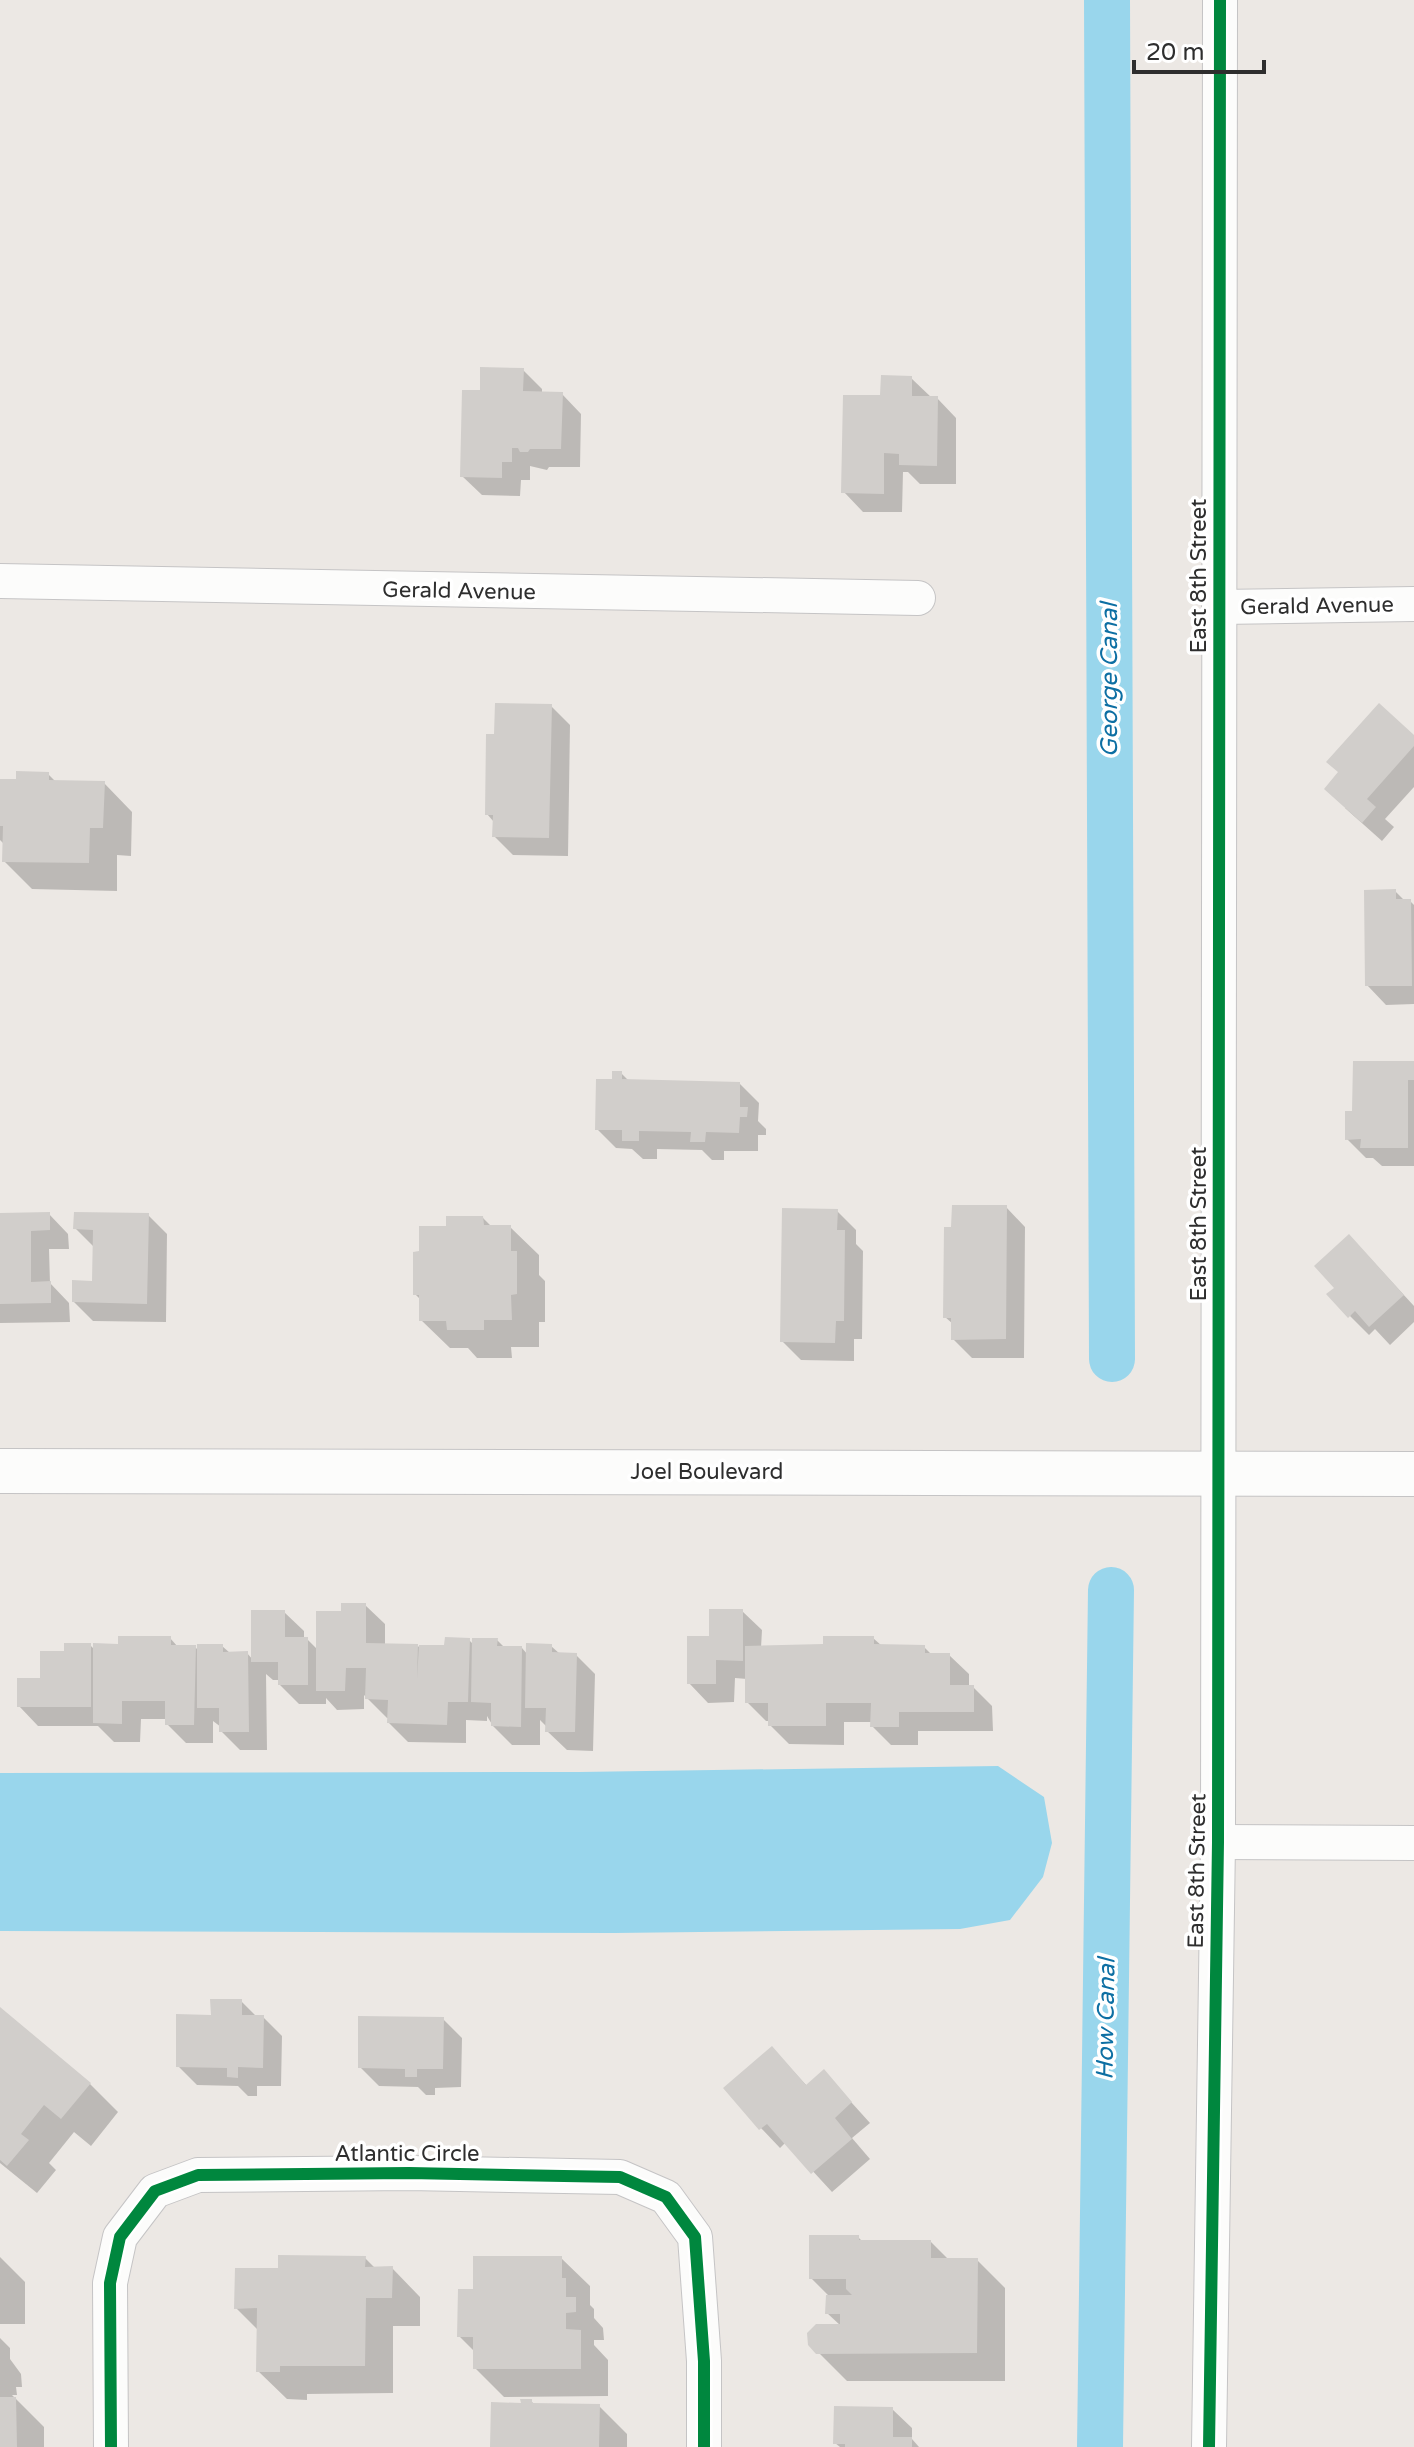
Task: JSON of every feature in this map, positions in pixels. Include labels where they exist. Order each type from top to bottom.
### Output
[{"type":"main road","name":"Joel Boulevard","points":[[0,1471],[1414,1474]]},
{"type":"street","name":"East 8th Street","points":[[1209,2447],[1218,1842],[1220,0]]},
{"type":"street","name":"Gerald Avenue","points":[[0,581],[918,598]]},
{"type":"street","name":"Gerald Avenue","points":[[1219,607],[1414,604]]},
{"type":"street","points":[[1218,1842],[1414,1843]]},
{"type":"street","name":"Atlantic Circle","points":[[111,2447],[110,2283],[120,2237],[155,2191],[198,2175],[409,2173],[620,2177],[666,2197],[695,2237],[704,2361],[704,2447]]},
{"type":"water","points":[[998,1766],[1044,1797],[1052,1843],[1043,1877],[1010,1920],[960,1929],[614,1933],[0,1931],[0,1773],[579,1772]]},
{"type":"building","points":[[480,367],[524,368],[523,391],[563,392],[561,449],[520,452],[518,448],[512,448],[512,462],[502,462],[502,478],[460,477],[462,390],[480,390]]},
{"type":"building","points":[[881,375],[912,376],[912,396],[938,396],[937,466],[899,465],[899,454],[884,453],[884,494],[841,493],[843,395],[880,395]]},
{"type":"building","points":[[495,703],[552,704],[549,838],[492,837],[493,815],[485,815],[486,734],[494,734]]},
{"type":"building","points":[[1379,703],[1414,735],[1414,746],[1367,799],[1376,807],[1362,823],[1324,789],[1338,772],[1326,762]]},
{"type":"building","points":[[16,771],[49,772],[49,780],[105,781],[103,828],[90,828],[89,863],[2,862],[0,779],[16,779]]},
{"type":"building","points":[[1396,889],[1396,899],[1411,899],[1412,986],[1365,986],[1364,890]]},
{"type":"building","points":[[1353,1061],[1414,1061],[1414,1080],[1408,1080],[1408,1148],[1360,1148],[1361,1139],[1345,1140],[1345,1111],[1352,1111]]},
{"type":"building","points":[[612,1071],[622,1071],[622,1079],[740,1082],[740,1107],[748,1107],[747,1117],[740,1117],[739,1133],[706,1132],[705,1142],[690,1142],[691,1132],[639,1131],[639,1141],[622,1141],[622,1130],[595,1130],[596,1079],[612,1079]]},
{"type":"building","points":[[952,1205],[1007,1205],[1006,1339],[951,1340],[951,1318],[943,1318],[944,1227],[951,1227]]},
{"type":"building","points":[[782,1208],[838,1209],[837,1230],[845,1230],[844,1321],[836,1321],[835,1343],[780,1342]]},
{"type":"building","points":[[50,1212],[50,1230],[31,1231],[31,1282],[51,1281],[51,1303],[0,1304],[0,1213]]},
{"type":"building","points":[[74,1212],[149,1213],[147,1304],[72,1302],[72,1280],[92,1281],[93,1230],[73,1229]]},
{"type":"building","points":[[446,1216],[483,1216],[484,1225],[511,1225],[511,1251],[517,1251],[517,1294],[511,1295],[512,1320],[484,1320],[484,1330],[447,1330],[446,1321],[419,1321],[419,1295],[413,1295],[413,1252],[419,1251],[419,1226],[446,1226]]},
{"type":"building","points":[[1349,1234],[1404,1295],[1369,1327],[1355,1311],[1348,1318],[1326,1294],[1334,1288],[1314,1266]]},
{"type":"building","points":[[341,1603],[366,1603],[366,1643],[418,1644],[417,1679],[419,1645],[444,1645],[445,1637],[470,1638],[468,1702],[448,1702],[447,1725],[387,1723],[388,1700],[365,1699],[366,1668],[346,1668],[345,1691],[316,1691],[316,1611],[341,1611]]},
{"type":"building","points":[[709,1609],[743,1609],[743,1661],[716,1660],[716,1684],[687,1684],[687,1636],[709,1636]]},
{"type":"building","points":[[251,1610],[285,1610],[285,1637],[308,1637],[308,1685],[278,1685],[278,1662],[251,1662]]},
{"type":"building","points":[[118,1636],[171,1636],[171,1645],[196,1645],[194,1725],[165,1725],[165,1701],[122,1701],[122,1724],[93,1723],[93,1643],[118,1644]]},
{"type":"building","points":[[823,1636],[874,1636],[874,1644],[925,1645],[925,1653],[950,1653],[950,1685],[974,1685],[974,1712],[899,1712],[899,1727],[870,1727],[871,1703],[826,1703],[826,1726],[768,1726],[768,1703],[745,1703],[745,1646],[823,1644]]},
{"type":"building","points":[[472,1638],[498,1638],[497,1646],[522,1646],[521,1727],[491,1726],[491,1703],[471,1702]]},
{"type":"building","points":[[64,1643],[91,1643],[91,1707],[17,1707],[17,1678],[40,1678],[40,1651],[64,1651]]},
{"type":"building","points":[[526,1643],[552,1644],[552,1652],[577,1653],[575,1732],[545,1732],[546,1708],[525,1708]]},
{"type":"building","points":[[197,1644],[223,1644],[223,1652],[248,1651],[249,1732],[219,1732],[219,1708],[197,1708]]},
{"type":"building","points":[[210,1999],[242,1999],[242,2015],[264,2015],[263,2068],[238,2067],[238,2078],[227,2077],[227,2068],[176,2067],[176,2014],[211,2015]]},
{"type":"building","points":[[0,2007],[91,2083],[61,2119],[44,2105],[21,2134],[29,2140],[7,2166],[0,2160]]},
{"type":"building","points":[[358,2016],[444,2017],[443,2069],[417,2069],[417,2077],[405,2077],[405,2069],[358,2068]]},
{"type":"building","points":[[772,2046],[806,2085],[824,2069],[852,2102],[835,2118],[852,2139],[811,2174],[767,2124],[759,2130],[723,2088]]},
{"type":"building","points":[[809,2235],[859,2235],[859,2240],[931,2240],[931,2258],[978,2258],[977,2353],[816,2354],[808,2345],[807,2333],[816,2324],[840,2324],[840,2314],[825,2314],[826,2295],[852,2295],[846,2289],[846,2279],[809,2279]]},
{"type":"building","points":[[278,2255],[366,2256],[365,2267],[393,2266],[392,2298],[366,2298],[365,2366],[280,2366],[280,2372],[256,2372],[257,2308],[234,2309],[235,2268],[278,2268]]},
{"type":"building","points":[[473,2256],[562,2256],[566,2297],[576,2297],[576,2312],[566,2313],[566,2329],[581,2330],[581,2369],[473,2369],[473,2337],[457,2337],[458,2289],[473,2289]]},
{"type":"building","points":[[0,2397],[16,2397],[17,2447],[0,2447]]},
{"type":"building","points":[[520,2399],[532,2399],[532,2403],[600,2404],[599,2447],[490,2447],[491,2402],[521,2403]]},
{"type":"building","points":[[834,2406],[893,2407],[893,2437],[912,2437],[912,2447],[845,2447],[845,2444],[833,2444]]},
{"type":"waterway","name":"George Canal","points":[[1107,0],[1112,1359]]},
{"type":"waterway","name":"How Canal","points":[[1100,2447],[1111,1590]]},
{"type":"cycle path","points":[[1209,2447],[1218,1842],[1220,0]]},
{"type":"cycle path","points":[[111,2447],[110,2283],[120,2237],[155,2191],[198,2175],[409,2173],[620,2177],[666,2197],[695,2237],[704,2361],[704,2447]]}]
